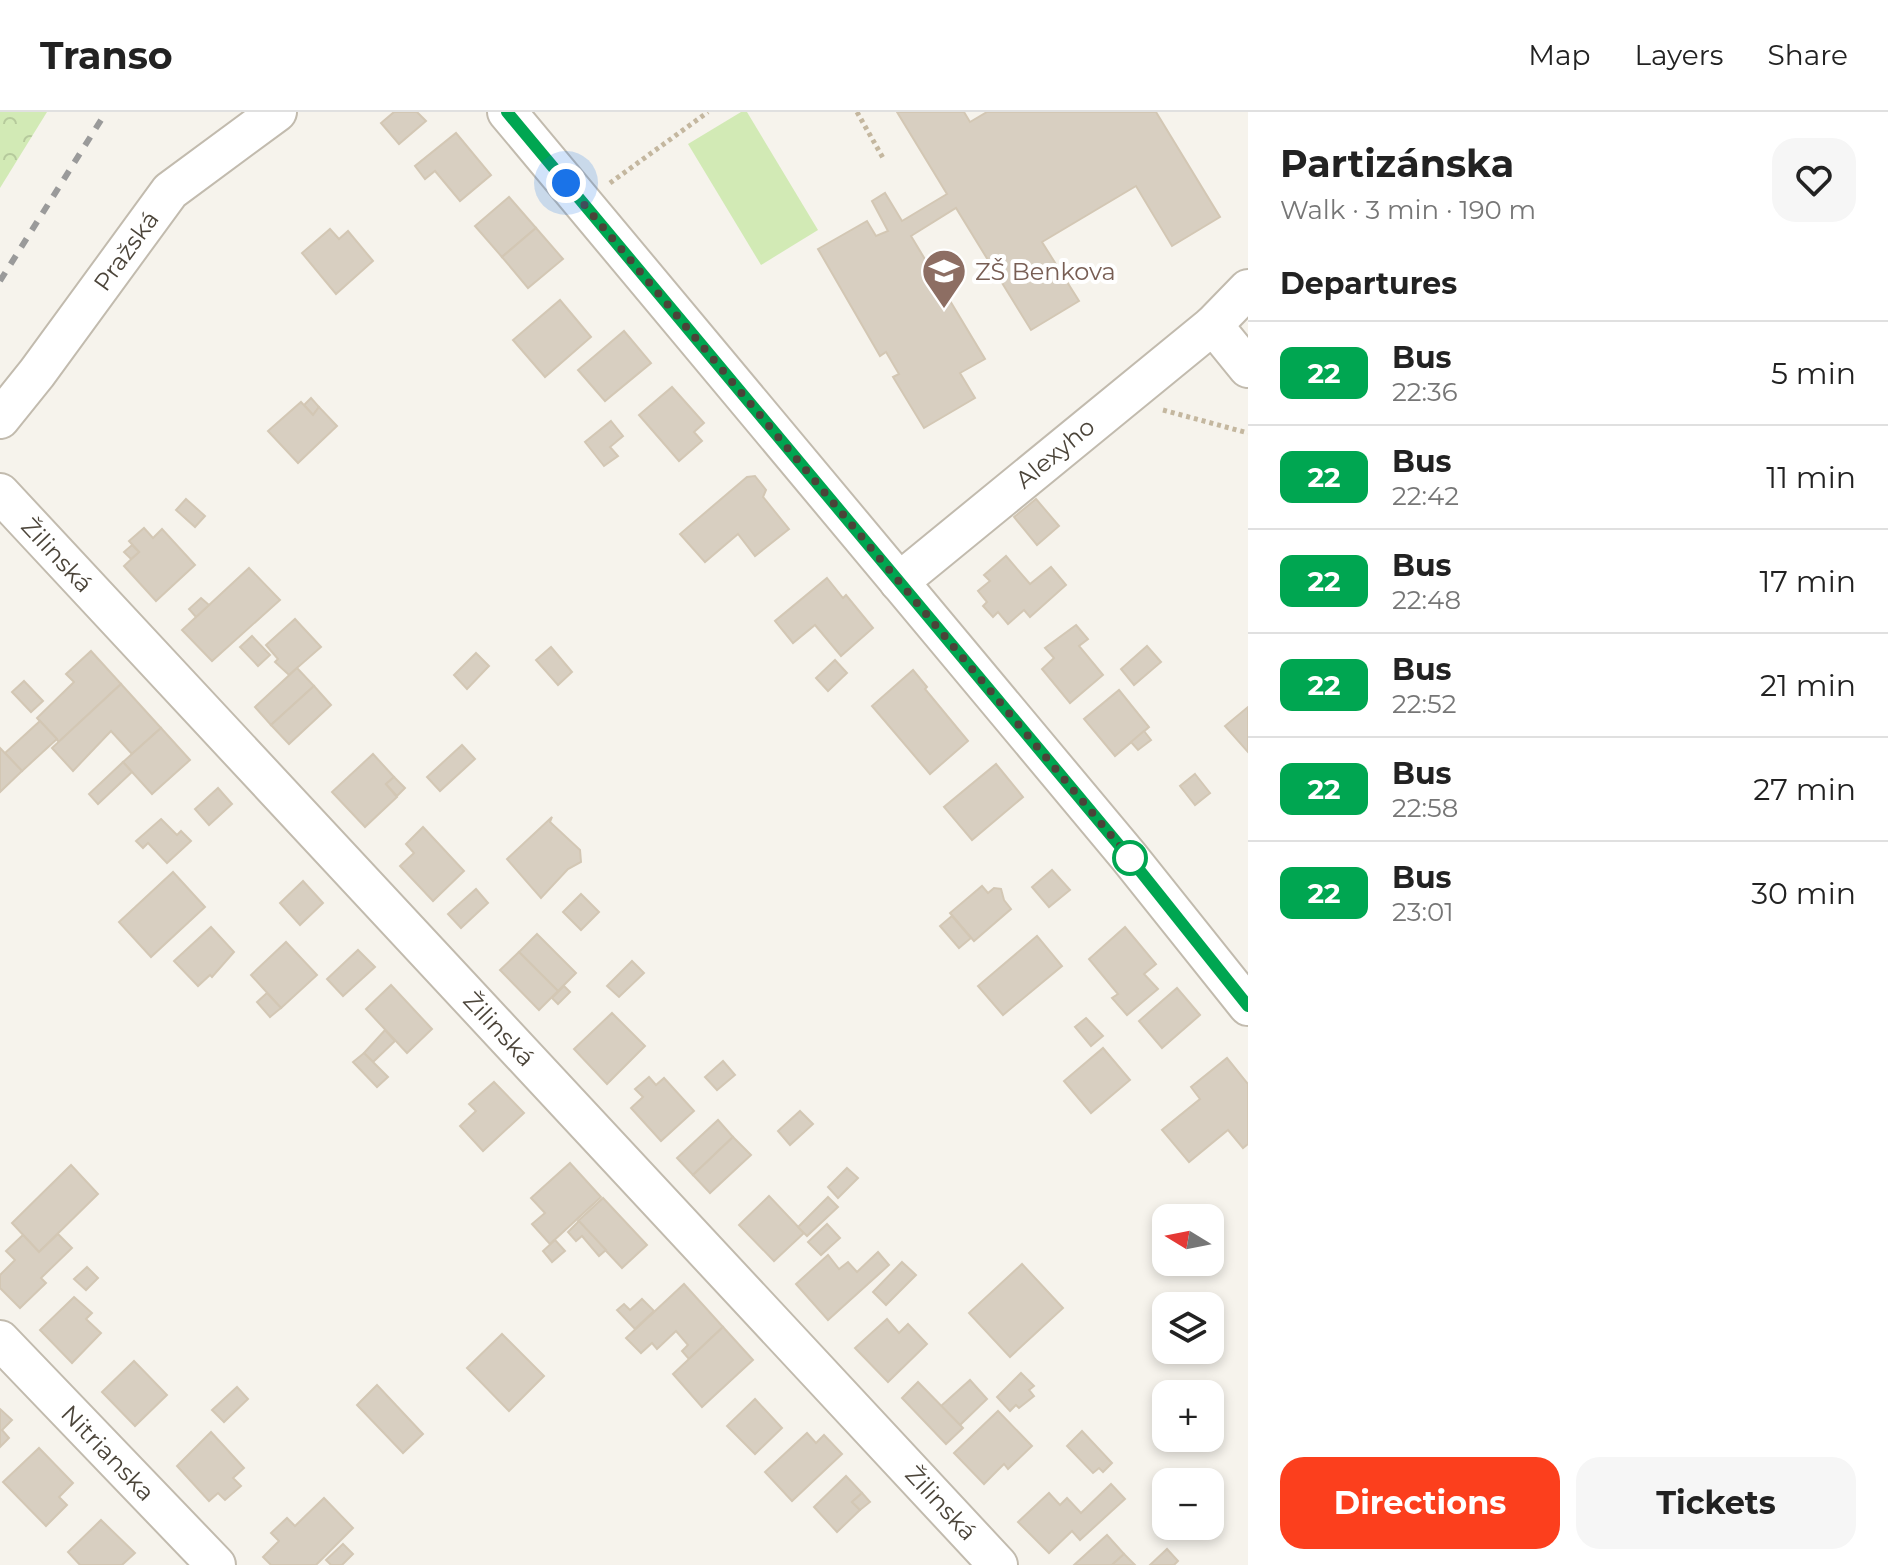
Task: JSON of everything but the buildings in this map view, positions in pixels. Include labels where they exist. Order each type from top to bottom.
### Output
[{"type":"street","name":"Pražská","points":[[0,418],[37,373],[170,191],[277,112]]},
{"type":"street","points":[[507,112],[1129,857],[1248,1006]]},
{"type":"street","name":"Alexyho","points":[[899,582],[1131,378],[1213,325],[1248,289]]},
{"type":"street","points":[[1213,325],[1248,368]]},
{"type":"street","name":"Žilinská","points":[[0,493],[998,1565]]},
{"type":"street","name":"Nitrianska","points":[[0,1340],[216,1565]]},
{"type":"path","points":[[604,187],[708,112]]},
{"type":"path","points":[[857,112],[883,158]]},
{"type":"path","points":[[1131,378],[1248,433]]},
{"type":"green space","points":[[0,112],[47,112],[0,188]]},
{"type":"green space","points":[[741,112],[747,112],[818,230],[761,265],[688,144]]},
{"type":"railway","points":[[0,281],[106,112]]},
{"type":"bus line","name":"22","points":[[507,112],[1129,857],[1248,1006]]},
{"type":"place","name":"ZŠ Benkova","points":[[944,310]]},
{"type":"route","points":[[566,183],[1130,858]]}]
